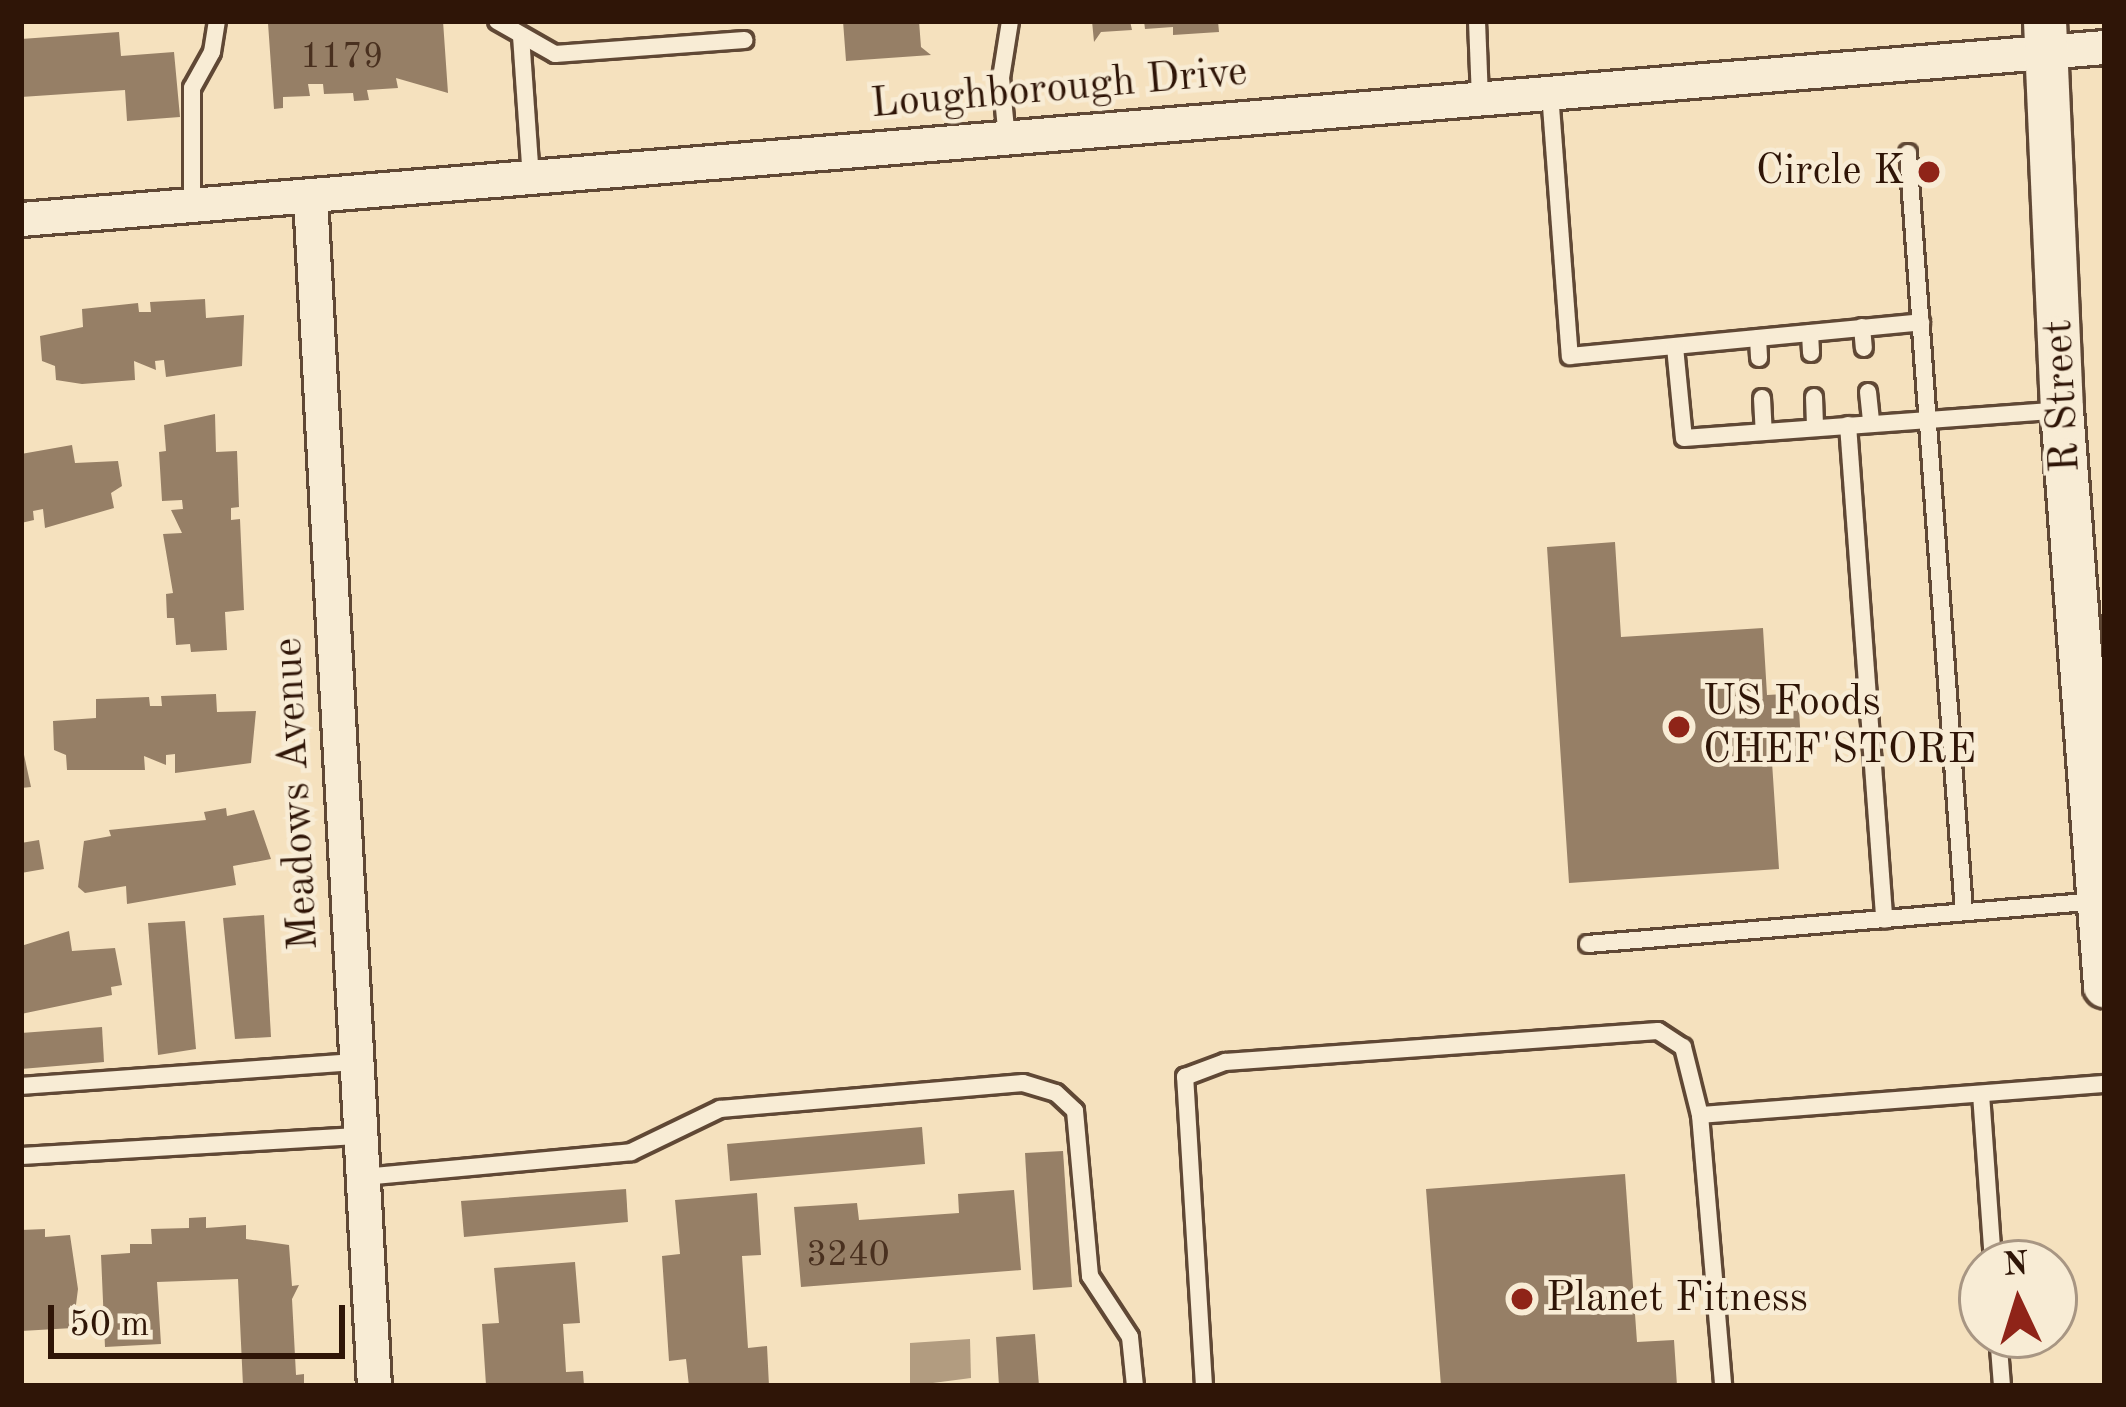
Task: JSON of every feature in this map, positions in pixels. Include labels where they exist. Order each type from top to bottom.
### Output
[{"type":"street","name":"Loughborough Drive","points":[[21,219],[1550,93],[2046,36],[2105,46]]},
{"type":"street","name":"R Street","points":[[2046,36],[2062,410],[2096,736],[2105,986]]},
{"type":"street","name":"Meadows Avenue","points":[[310,197],[374,1386]]},
{"type":"lane","points":[[192,206],[192,88],[212,52],[217,21]]},
{"type":"lane","points":[[497,21],[555,54],[744,40]]},
{"type":"lane","points":[[1007,139],[1001,78],[1010,21]]},
{"type":"lane","points":[[1477,21],[1480,99]]},
{"type":"lane","points":[[521,36],[531,178]]},
{"type":"lane","points":[[1550,93],[1570,356],[1922,322]]},
{"type":"lane","points":[[1908,153],[1964,912]]},
{"type":"lane","points":[[1862,328],[1864,348]]},
{"type":"lane","points":[[1810,333],[1811,353]]},
{"type":"lane","points":[[1758,338],[1760,358]]},
{"type":"lane","points":[[1675,346],[1684,438],[1929,416],[2062,410]]},
{"type":"lane","points":[[1868,392],[1870,422]]},
{"type":"lane","points":[[1814,397],[1815,427]]},
{"type":"lane","points":[[1762,398],[1764,431]]},
{"type":"lane","points":[[1848,424],[1884,920]]},
{"type":"lane","points":[[1588,944],[2102,900]]},
{"type":"lane","points":[[1204,1386],[1185,1077],[1225,1062],[1658,1031],[1682,1048],[1700,1115],[1723,1386]]},
{"type":"lane","points":[[21,1086],[356,1062]]},
{"type":"lane","points":[[363,1177],[631,1152],[720,1109],[1023,1083],[1055,1093],[1075,1111],[1090,1276],[1130,1337],[1135,1386]]},
{"type":"lane","points":[[1700,1115],[2105,1084]]},
{"type":"lane","points":[[1981,1094],[1991,1239]]},
{"type":"lane","points":[[21,1156],[361,1136]]},
{"type":"shaded area","points":[[970,1339],[971,1378],[910,1386],[910,1343]]},
{"type":"building","points":[[443,21],[448,93],[396,78],[398,88],[367,90],[369,100],[354,101],[353,93],[324,94],[323,84],[308,84],[310,96],[283,97],[283,108],[274,109],[268,23]]},
{"type":"building","points":[[843,21],[919,21],[921,47],[931,55],[846,61]]},
{"type":"building","points":[[1092,21],[1130,21],[1132,30],[1101,32],[1094,42]]},
{"type":"building","points":[[1144,21],[1218,21],[1219,32],[1173,35],[1173,27],[1145,29]]},
{"type":"building","points":[[119,32],[121,56],[174,52],[180,117],[127,121],[125,90],[21,97],[21,39]]},
{"type":"building","points":[[205,299],[206,318],[244,315],[242,366],[166,377],[164,360],[155,361],[156,370],[134,361],[135,380],[82,384],[56,380],[55,366],[42,361],[40,336],[83,327],[82,309],[138,303],[139,312],[151,312],[150,302]]},
{"type":"building","points":[[215,414],[216,452],[237,451],[239,507],[231,508],[231,520],[240,519],[244,610],[225,612],[227,650],[191,652],[190,644],[176,645],[174,618],[167,618],[166,594],[173,593],[163,534],[182,533],[171,510],[183,509],[182,500],[162,501],[159,452],[166,451],[164,425]]},
{"type":"building","points":[[72,445],[75,463],[118,461],[122,486],[111,493],[114,508],[45,528],[43,509],[33,511],[34,520],[21,523],[21,454]]},
{"type":"building","name":"US Foods CHEF'STORE","points":[[1615,542],[1621,637],[1763,628],[1767,695],[1798,693],[1802,759],[1772,762],[1779,869],[1569,883],[1547,547]]},
{"type":"building","points":[[216,694],[217,712],[256,711],[251,763],[175,773],[175,754],[166,755],[166,765],[144,756],[145,770],[67,770],[66,755],[54,750],[53,721],[96,718],[96,699],[149,697],[150,706],[162,706],[161,696]]},
{"type":"building","points":[[21,741],[31,787],[21,788]]},
{"type":"building","points":[[226,808],[227,816],[254,810],[271,859],[233,866],[236,885],[127,904],[126,886],[85,893],[78,887],[84,841],[111,836],[109,830],[206,820],[204,812]]},
{"type":"building","points":[[39,840],[44,869],[21,873],[21,843]]},
{"type":"building","points":[[264,915],[271,1037],[235,1039],[223,918]]},
{"type":"building","points":[[185,921],[196,1049],[158,1055],[148,923]]},
{"type":"building","points":[[69,931],[72,951],[115,948],[122,985],[111,987],[112,995],[21,1014],[21,946]]},
{"type":"building","points":[[102,1027],[104,1062],[21,1069],[21,1033]]},
{"type":"building","points":[[922,1127],[925,1164],[730,1181],[727,1144]]},
{"type":"building","points":[[1063,1151],[1072,1287],[1033,1290],[1025,1153]]},
{"type":"building","points":[[1625,1174],[1637,1342],[1674,1340],[1677,1386],[1441,1386],[1426,1189]]},
{"type":"building","points":[[626,1189],[628,1222],[464,1237],[461,1201]]},
{"type":"building","points":[[1014,1190],[1021,1270],[801,1287],[794,1207],[857,1203],[859,1220],[959,1213],[958,1194]]},
{"type":"building","points":[[757,1193],[761,1255],[742,1256],[748,1348],[767,1346],[769,1386],[689,1386],[686,1359],[669,1361],[662,1256],[680,1254],[675,1200]]},
{"type":"building","points":[[206,1217],[206,1228],[246,1225],[246,1239],[289,1245],[292,1286],[299,1285],[292,1299],[296,1375],[304,1374],[304,1386],[243,1386],[238,1279],[157,1282],[161,1344],[105,1347],[101,1255],[130,1253],[130,1244],[152,1244],[151,1229],[189,1228],[189,1218]]},
{"type":"building","points":[[45,1229],[45,1237],[70,1235],[78,1289],[73,1328],[21,1331],[21,1230]]},
{"type":"building","points":[[575,1262],[580,1323],[563,1324],[566,1372],[583,1371],[584,1386],[486,1385],[482,1324],[499,1323],[494,1268]]},
{"type":"building","points":[[1035,1334],[1039,1386],[999,1386],[996,1337]]},
{"type":"place","name":"Circle K","points":[[1929,172]]},
{"type":"place","name":"US Foods CHEF'STORE","points":[[1679,727]]},
{"type":"place","name":"Planet Fitness","points":[[1522,1299]]}]
